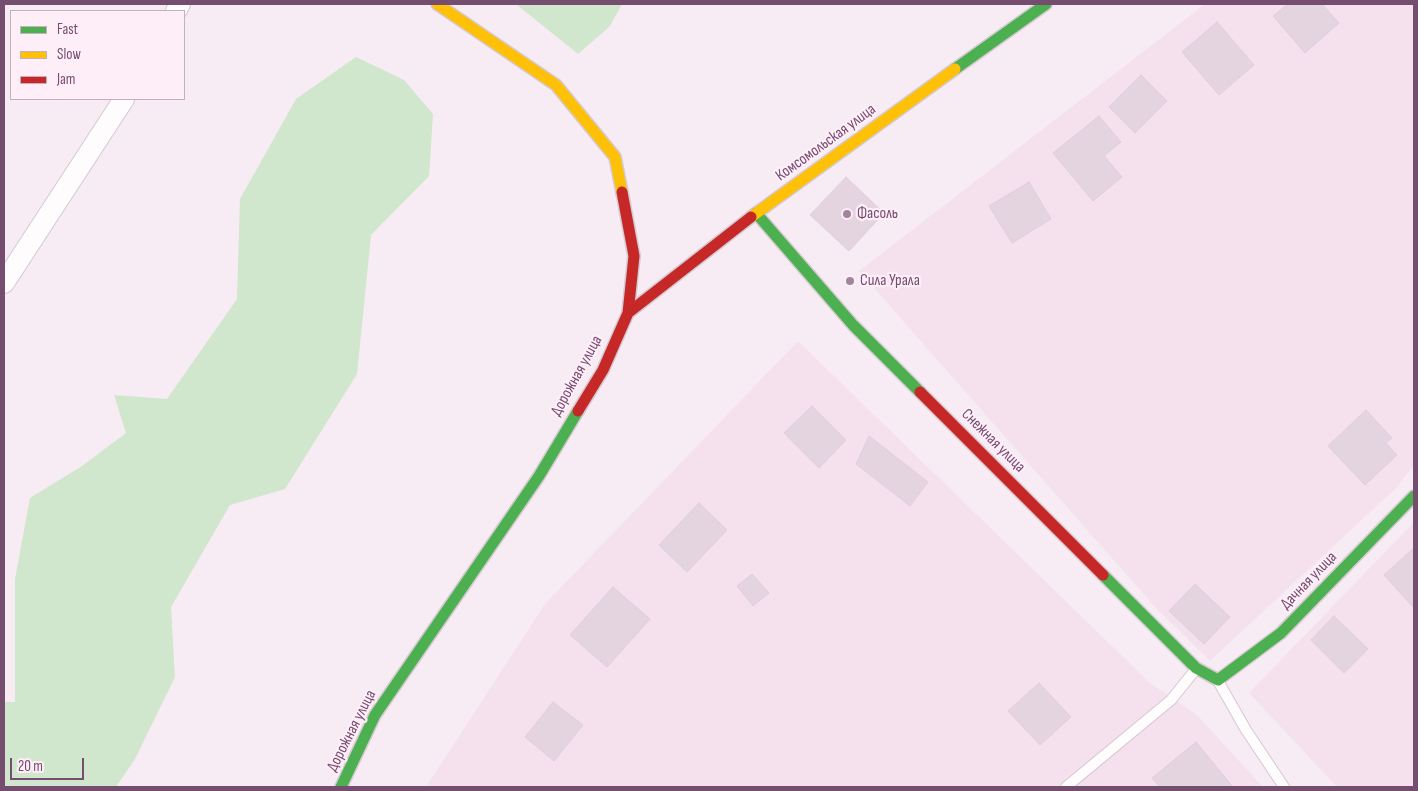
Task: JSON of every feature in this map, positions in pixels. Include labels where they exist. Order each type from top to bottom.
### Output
[{"type":"street","name":"Дорожная улица","points":[[341,787],[375,715],[539,476],[603,370],[628,313],[634,256],[615,157],[556,85],[437,4]]},
{"type":"street","name":"Комсомольская улица","points":[[628,313],[756,213],[1046,4]]},
{"type":"street","points":[[4,283],[123,100]]},
{"type":"street","name":"Снежная улица","points":[[756,213],[853,325],[1196,668],[1218,680]]},
{"type":"street","name":"Дачная улица","points":[[1218,680],[1281,633],[1414,496]]},
{"type":"lane","points":[[1066,787],[1171,700],[1196,668]]},
{"type":"lane","points":[[1218,680],[1246,730],[1284,787]]},
{"type":"shaded area","points":[[516,4],[622,4],[610,26],[578,54]]},
{"type":"shaded area","points":[[1205,4],[1414,4],[1414,465],[1396,488],[1210,661],[1155,607],[859,271]]},
{"type":"shaded area","points":[[356,57],[404,80],[433,114],[429,176],[371,235],[357,374],[285,489],[230,505],[171,607],[175,677],[135,759],[116,787],[4,787],[4,702],[15,702],[15,579],[30,498],[82,466],[126,433],[114,395],[167,399],[237,299],[240,199],[296,99]]},
{"type":"shaded area","points":[[798,341],[1150,683],[1197,715],[1263,787],[426,787],[545,604]]},
{"type":"shaded area","points":[[1414,522],[1414,787],[1337,787],[1249,693]]},
{"type":"building","points":[[1288,4],[1322,4],[1339,23],[1305,53],[1273,16]]},
{"type":"building","points":[[1217,22],[1254,65],[1219,95],[1182,52]]},
{"type":"building","points":[[1141,75],[1167,101],[1135,133],[1109,107]]},
{"type":"building","points":[[1099,116],[1121,142],[1104,156],[1122,177],[1093,201],[1053,153]]},
{"type":"building","name":"Фасоль","points":[[846,177],[884,213],[849,251],[810,215]]},
{"type":"building","points":[[1029,182],[1051,219],[1012,243],[989,206]]},
{"type":"building","points":[[812,406],[846,440],[819,468],[784,433]]},
{"type":"building","points":[[1366,410],[1392,438],[1386,443],[1397,455],[1365,485],[1328,446]]},
{"type":"building","points":[[869,436],[928,482],[910,506],[856,464]]},
{"type":"building","points":[[699,503],[727,530],[687,572],[659,545]]},
{"type":"building","points":[[1414,548],[1414,606],[1413,607],[1384,575]]},
{"type":"building","points":[[752,574],[769,593],[753,606],[737,586]]},
{"type":"building","points":[[1195,584],[1230,617],[1204,644],[1169,611]]},
{"type":"building","points":[[613,587],[650,619],[607,667],[570,635]]},
{"type":"building","points":[[1334,616],[1368,649],[1344,673],[1311,640]]},
{"type":"building","points":[[1039,683],[1071,717],[1040,745],[1008,711]]},
{"type":"building","points":[[553,702],[583,725],[554,761],[525,737]]},
{"type":"building","points":[[1196,742],[1233,787],[1160,787],[1152,778]]},
{"type":"traffic: fast","points":[[955,69],[1046,4]]},
{"type":"traffic: fast","points":[[756,213],[853,325],[920,392]]},
{"type":"traffic: fast","points":[[341,787],[375,715],[539,476],[578,411]]},
{"type":"traffic: fast","points":[[1103,575],[1196,668],[1218,680],[1281,633],[1414,496]]},
{"type":"traffic: slow","points":[[437,4],[556,85],[615,157],[622,192]]},
{"type":"traffic: slow","points":[[751,217],[955,69]]},
{"type":"traffic: jam","points":[[578,411],[603,370],[628,313],[634,256],[622,192]]},
{"type":"traffic: jam","points":[[628,313],[751,217]]},
{"type":"traffic: jam","points":[[920,392],[1103,575]]},
{"type":"place","name":"Фасоль","points":[[847,214]]},
{"type":"place","name":"Сила Урала","points":[[850,281]]}]
